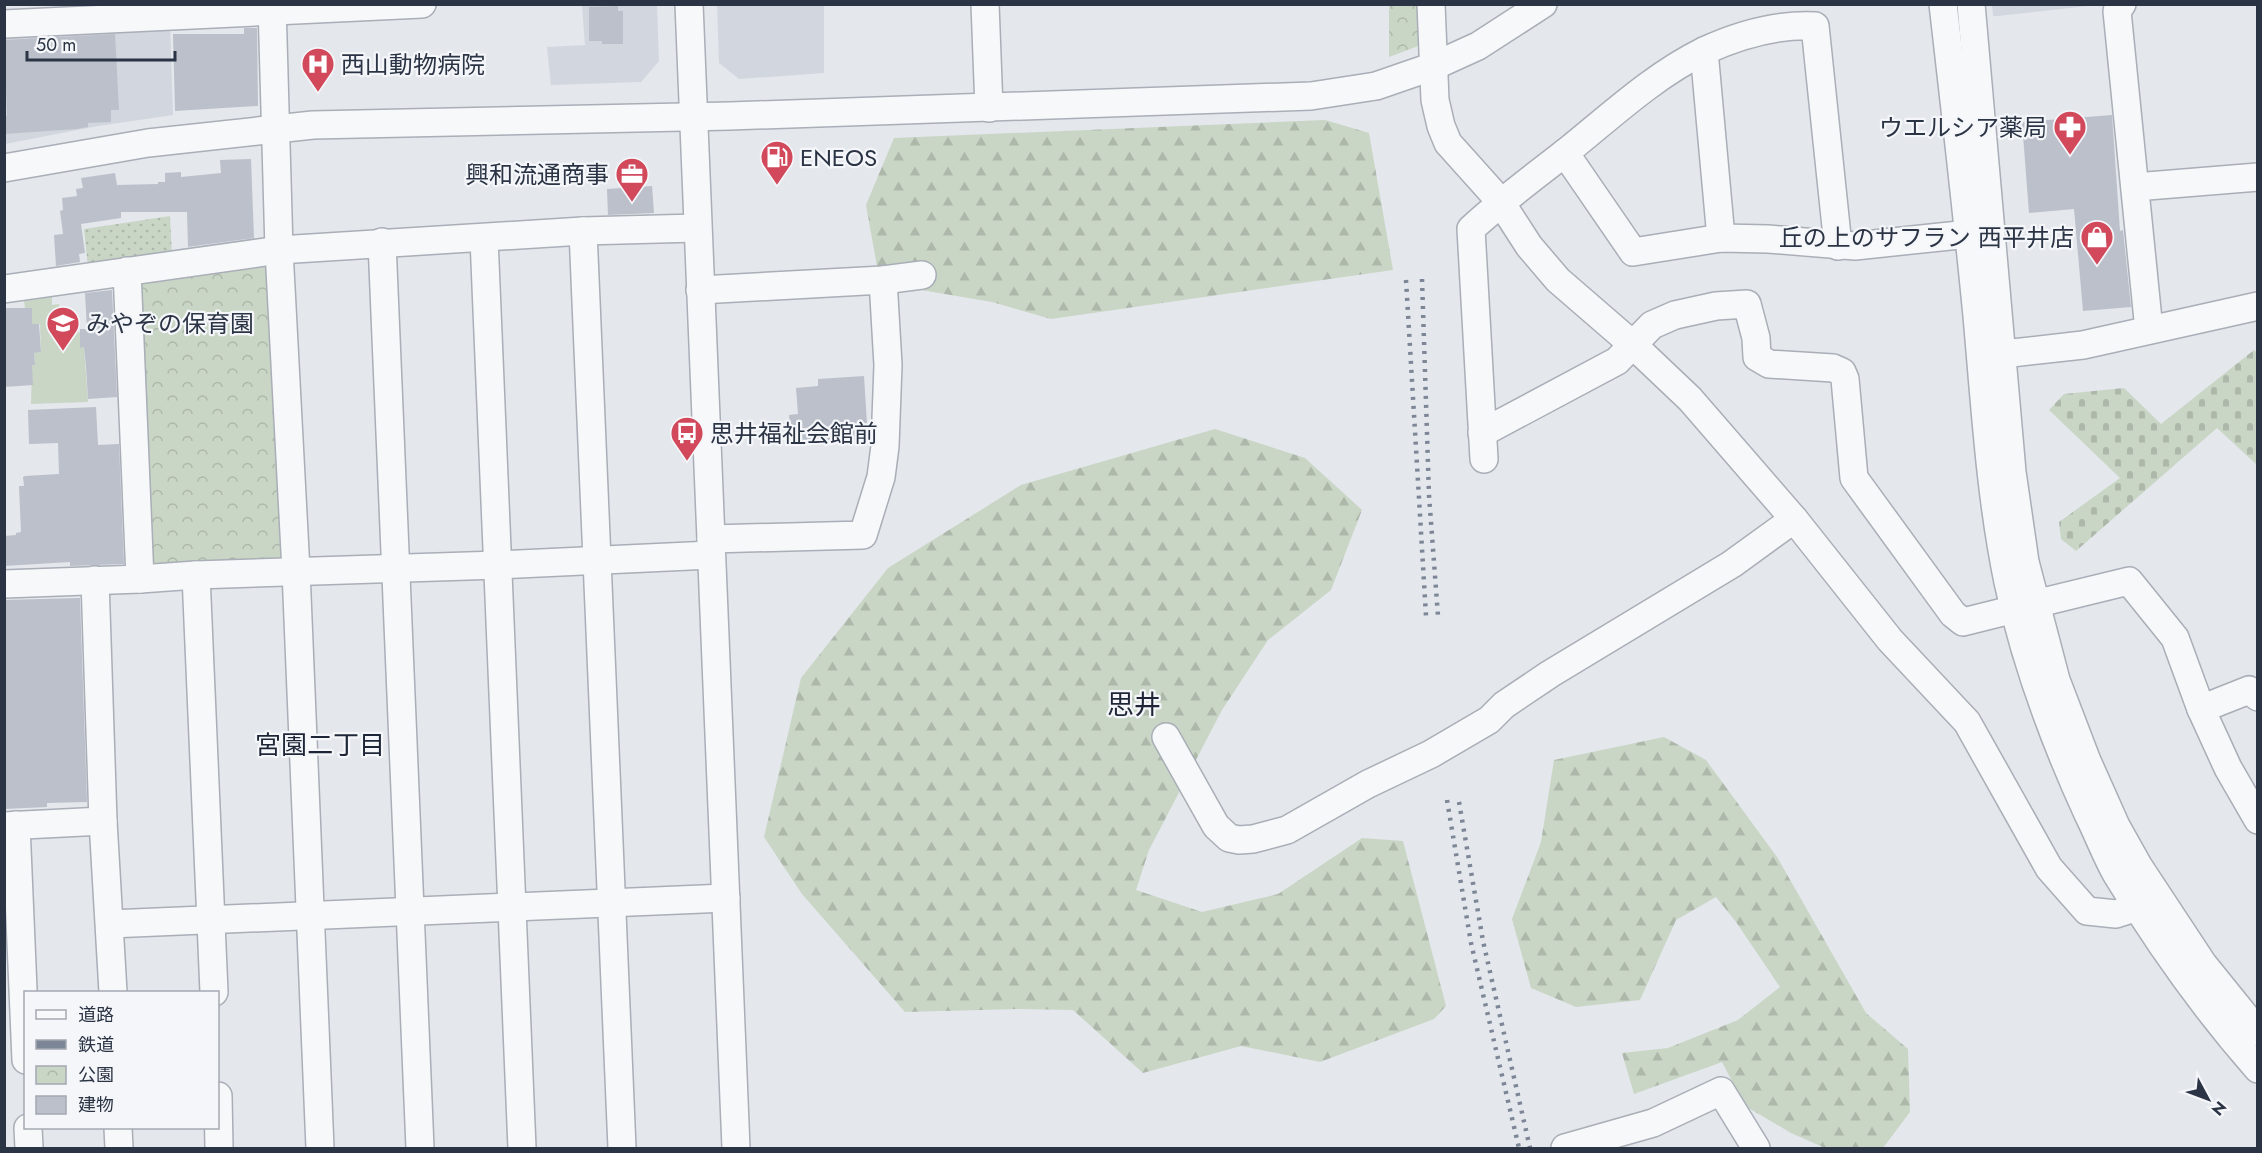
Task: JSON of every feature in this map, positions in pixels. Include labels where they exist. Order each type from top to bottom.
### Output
[{"type":"street","points":[[4,24],[71,13],[422,4]]},
{"type":"street","points":[[689,4],[736,1149]]},
{"type":"street","points":[[985,4],[989,108]]},
{"type":"street","points":[[1431,4],[1435,100],[1448,143],[1500,201],[1529,246],[1558,280],[1632,344],[1690,399],[1794,519],[1890,640],[1967,722],[2049,868],[2069,893],[2087,911],[2116,914],[2138,907]]},
{"type":"street","points":[[4,168],[109,148],[313,125],[693,117],[1311,96],[1376,86],[1434,66],[1478,46],[1543,4]]},
{"type":"street","points":[[1943,4],[1969,234],[1992,481],[2008,583],[2025,606],[2087,761],[2116,826],[2139,867],[2203,964],[2258,1032]]},
{"type":"street","points":[[1971,4],[2014,492],[2025,562],[2025,606],[2045,710],[2077,789],[2116,873],[2171,959],[2217,1022],[2258,1069]]},
{"type":"street","points":[[2122,4],[2117,11],[2149,330]]},
{"type":"street","points":[[272,8],[279,250],[296,571],[320,1149]]},
{"type":"street","points":[[1838,246],[1815,26],[1798,25],[1761,30],[1731,39],[1704,51],[1671,70],[1620,108],[1565,153],[1500,201],[1471,229],[1483,446],[1617,361],[1652,325],[1675,315],[1716,306],[1747,304],[1756,338],[1757,357],[1769,364],[1833,368],[1842,372],[1845,379],[1854,478],[1953,614],[1963,622],[2129,581],[2175,638],[2201,709],[2228,768],[2258,820]]},
{"type":"street","points":[[1704,51],[1721,238]]},
{"type":"street","points":[[1565,153],[1633,252],[1721,238],[1768,239],[1855,246],[1969,234]]},
{"type":"street","points":[[2135,187],[2258,177]]},
{"type":"street","points":[[4,289],[279,250],[583,231],[697,228]]},
{"type":"street","points":[[583,231],[622,1149]]},
{"type":"street","points":[[484,238],[522,1149]]},
{"type":"street","points":[[382,242],[412,912],[420,1149]]},
{"type":"street","points":[[127,271],[140,579]]},
{"type":"street","points":[[700,290],[883,280],[922,275]]},
{"type":"street","points":[[4,584],[396,567],[498,565],[596,559],[863,535],[881,477],[885,446],[888,365],[883,280]]},
{"type":"street","points":[[2003,354],[2083,345],[2258,306]]},
{"type":"street","points":[[1166,737],[1216,826],[1229,838],[1253,839],[1287,830],[1368,784],[1431,754],[1489,720],[1504,705],[1550,674],[1732,564],[1794,519]]},
{"type":"street","points":[[196,575],[214,991]]},
{"type":"street","points":[[95,580],[103,821],[113,991]]},
{"type":"street","points":[[2201,709],[2248,690],[2258,697]]},
{"type":"street","points":[[24,1030],[10,825],[103,821]]},
{"type":"street","points":[[110,924],[726,898]]},
{"type":"street","points":[[1565,1149],[1653,1123],[1721,1091],[1756,1149]]},
{"type":"street","points":[[28,1129],[29,1149]]},
{"type":"street","points":[[118,1129],[119,1149]]},
{"type":"street","points":[[219,1129],[219,1149]]},
{"type":"shaded area","points":[[1992,4],[2097,5],[1993,16]]},
{"type":"shaded area","points":[[582,5],[657,5],[659,61],[641,82],[551,85],[547,47],[585,45]]},
{"type":"shaded area","points":[[717,5],[824,5],[824,73],[739,79],[719,63]]},
{"type":"shaded area","points":[[170,24],[173,115],[98,126],[5,144],[4,32]]},
{"type":"green space","points":[[1389,5],[1421,5],[1421,45],[1389,57]]},
{"type":"green space","points":[[1325,120],[1369,133],[1393,270],[1051,319],[992,302],[880,283],[866,205],[894,138]]},
{"type":"green space","points":[[170,216],[172,256],[88,267],[84,229]]},
{"type":"green space","points":[[272,264],[285,557],[278,565],[157,569],[149,563],[135,285]]},
{"type":"green space","points":[[52,297],[52,305],[59,304],[60,317],[70,316],[71,323],[80,333],[81,347],[84,347],[88,402],[31,404],[34,353],[41,352],[40,324],[30,324],[32,308],[25,308],[24,301]]},
{"type":"green space","points":[[2254,350],[2258,354],[2257,465],[2217,428],[2076,551],[2061,539],[2059,522],[2120,478],[2049,410],[2064,394],[2124,388],[2161,424]]},
{"type":"green space","points":[[1215,429],[1305,458],[1362,510],[1331,590],[1268,640],[1222,710],[1149,850],[1136,890],[1202,912],[1278,894],[1362,838],[1403,841],[1446,1006],[1434,1019],[1320,1062],[1241,1046],[1143,1073],[1073,1010],[905,1012],[802,894],[764,837],[801,678],[888,568],[1021,485]]},
{"type":"green space","points":[[1664,737],[1706,760],[1777,857],[1866,1013],[1908,1049],[1910,1112],[1883,1148],[1825,1148],[1791,1133],[1745,1106],[1722,1062],[1634,1094],[1622,1053],[1668,1048],[1738,1020],[1780,987],[1736,922],[1716,897],[1676,920],[1640,1000],[1576,1007],[1531,988],[1512,919],[1541,842],[1554,760]]},
{"type":"building","points":[[618,6],[618,11],[623,11],[623,44],[602,44],[602,41],[589,41],[589,7]]},
{"type":"building","points":[[244,28],[257,28],[258,106],[175,111],[173,34],[244,34]]},
{"type":"building","points":[[115,34],[119,110],[111,110],[111,122],[88,123],[88,127],[77,129],[4,134],[4,116],[7,116],[4,40]]},
{"type":"building","points":[[2112,115],[2120,231],[2123,230],[2131,307],[2083,311],[2074,209],[2029,213],[2022,122]]},
{"type":"building","points":[[251,159],[254,238],[188,247],[187,212],[121,212],[121,218],[81,224],[85,253],[79,254],[80,262],[56,266],[54,235],[63,234],[60,211],[63,210],[62,198],[77,196],[76,189],[83,188],[81,178],[115,173],[117,185],[158,184],[158,182],[165,182],[165,173],[181,172],[181,177],[221,173],[220,160]]},
{"type":"building","points":[[652,186],[654,213],[608,215],[607,189]]},
{"type":"building","points":[[112,290],[117,397],[88,399],[84,347],[80,348],[80,329],[87,329],[85,293]]},
{"type":"building","points":[[4,308],[32,308],[32,324],[39,324],[41,352],[34,353],[33,385],[4,387]]},
{"type":"building","points":[[864,376],[868,439],[791,445],[789,415],[798,414],[796,388],[818,386],[818,379]]},
{"type":"building","points":[[96,407],[98,445],[119,444],[124,564],[70,566],[70,562],[4,566],[4,536],[21,532],[19,486],[24,486],[23,477],[59,474],[58,443],[29,444],[28,410]]},
{"type":"building","points":[[80,598],[87,802],[47,803],[47,807],[4,809],[4,600]]},
{"type":"railway","points":[[1422,279],[1429,495],[1438,616]]},
{"type":"railway","points":[[1406,280],[1426,616]]},
{"type":"railway","points":[[1447,800],[1471,943],[1519,1148]]},
{"type":"railway","points":[[1459,802],[1483,941],[1530,1148]]},
{"type":"place","name":"西山動物病院","points":[[318,93]]},
{"type":"place","name":"ウエルシア薬局","points":[[2070,156]]},
{"type":"place","name":"ENEOS","points":[[777,186]]},
{"type":"place","name":"興和流通商事","points":[[632,203]]},
{"type":"place","name":"丘の上のサフラン 西平井店","points":[[2097,266]]},
{"type":"place","name":"みやぞの保育園","points":[[63,352]]},
{"type":"place","name":"思井福祉会館前","points":[[687,462]]},
{"type":"district","name":"思井","points":[[1134,704]]},
{"type":"district","name":"宮園二丁目","points":[[320,745]]}]
